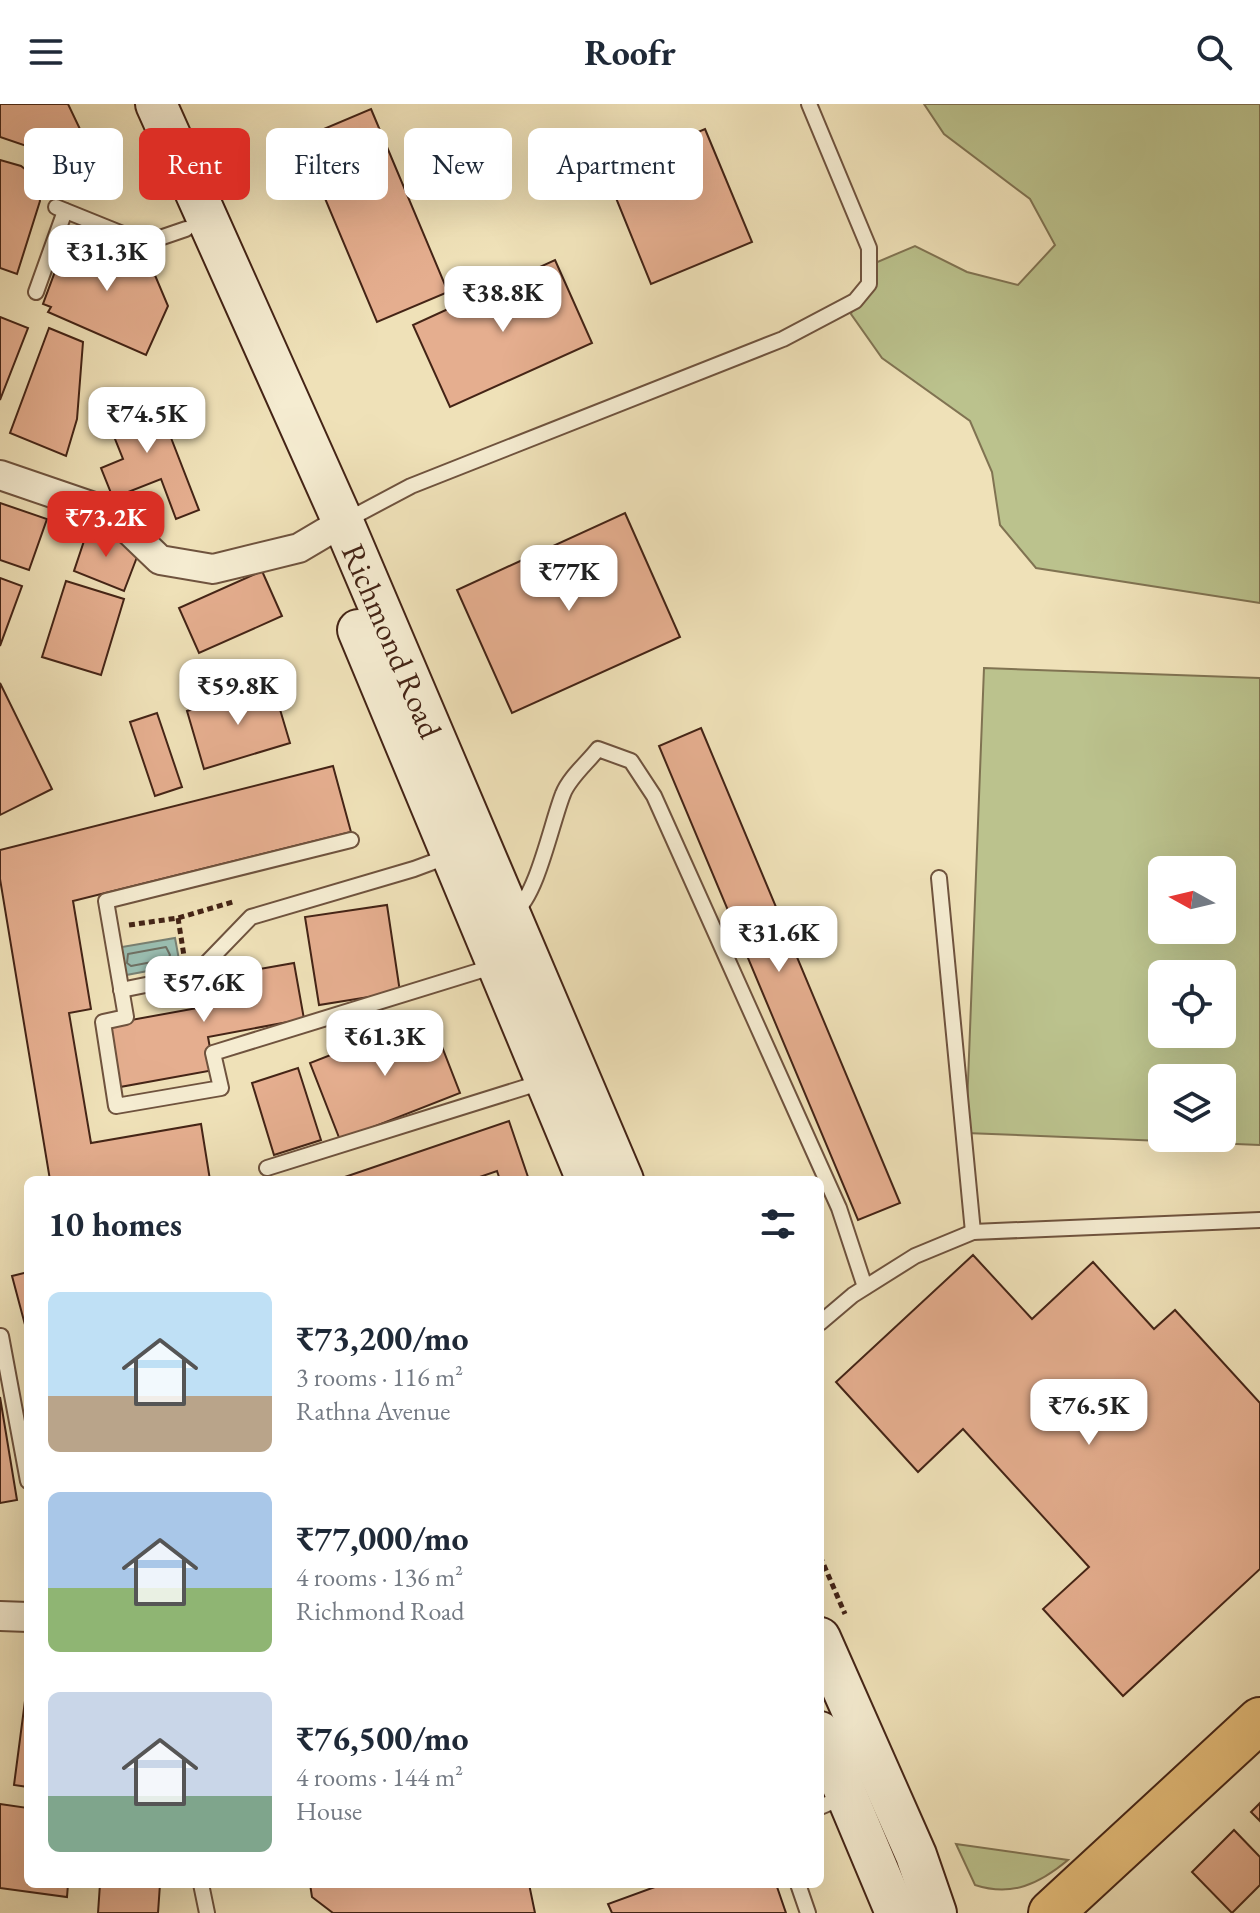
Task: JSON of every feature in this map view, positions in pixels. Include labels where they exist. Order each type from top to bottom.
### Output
[{"type":"main road","name":"Richmond Road","points":[[127,104],[331,530]]},
{"type":"main road","name":"Richmond Road","points":[[156,104],[424,753],[509,916],[621,1176]]},
{"type":"main road","name":"Richmond Road","points":[[424,753],[452,855],[585,1176]]},
{"type":"main road","points":[[824,1647],[916,1855],[936,1913]]},
{"type":"main road","points":[[1051,1913],[1260,1720]]},
{"type":"main road","points":[[824,1752],[834,1801],[896,1913]]},
{"type":"street","points":[[0,475],[111,513],[160,560],[213,569],[299,548],[331,530]]},
{"type":"street","points":[[0,1616],[24,1617]]},
{"type":"lane","points":[[331,530],[411,486],[783,339],[855,301],[869,284],[869,248],[809,104]]},
{"type":"lane","points":[[36,292],[60,209],[145,243],[186,229]]},
{"type":"lane","points":[[509,916],[523,906],[564,791],[598,749],[631,761],[654,796],[839,1208],[865,1287]]},
{"type":"lane","points":[[351,840],[106,901],[126,1017],[103,1022],[116,1106],[221,1088],[213,1053],[499,965]]},
{"type":"lane","points":[[121,990],[195,975],[251,917],[452,855]]},
{"type":"lane","points":[[939,878],[973,1232]]},
{"type":"lane","points":[[267,1168],[546,1081]]},
{"type":"lane","points":[[824,1320],[865,1287],[915,1256],[973,1232],[1260,1220]]},
{"type":"lane","points":[[1,1336],[24,1460]]},
{"type":"lane","points":[[202,1888],[207,1913]]},
{"type":"lane","points":[[799,1888],[808,1913]]},
{"type":"green space","points":[[924,104],[1260,104],[1260,603],[1036,568],[1000,525],[992,472],[970,421],[882,358],[851,314],[868,266],[915,246],[967,272],[1018,285],[1055,245],[1030,199],[944,134]]},
{"type":"green space","points":[[984,668],[1260,678],[1260,1145],[1236,1144],[1236,1064],[1148,1064],[1148,1140],[966,1133]]},
{"type":"green space","points":[[956,1844],[1068,1860],[1036,1882],[1001,1890],[975,1885]]},
{"type":"water","points":[[175,938],[180,965],[121,976],[116,948]]},
{"type":"building","points":[[0,104],[68,104],[79,128],[24,128],[24,145],[0,137]]},
{"type":"building","points":[[371,109],[379,128],[326,128]]},
{"type":"building","points":[[703,130],[752,242],[651,284],[617,200],[703,200]]},
{"type":"building","points":[[388,149],[404,187],[404,200],[409,200],[448,292],[377,322],[326,200],[388,200]]},
{"type":"building","points":[[0,160],[24,168],[24,200],[40,201],[17,274],[0,268]]},
{"type":"building","points":[[70,231],[149,261],[168,306],[146,355],[48,312],[51,307],[43,304]]},
{"type":"building","points":[[555,260],[592,343],[450,407],[413,325]]},
{"type":"building","points":[[0,317],[28,328],[0,400]]},
{"type":"building","points":[[49,328],[83,342],[77,419],[66,456],[10,433]]},
{"type":"building","points":[[154,394],[199,510],[176,519],[161,479],[113,498],[101,468],[123,459],[105,414]]},
{"type":"building","points":[[0,503],[47,519],[29,570],[0,560]]},
{"type":"building","points":[[625,513],[680,637],[512,713],[457,590]]},
{"type":"building","points":[[89,526],[121,538],[137,557],[124,591],[74,571]]},
{"type":"building","points":[[262,571],[282,616],[199,653],[179,608]]},
{"type":"building","points":[[0,578],[22,586],[0,646]]},
{"type":"building","points":[[66,581],[124,599],[101,675],[42,657]]},
{"type":"building","points":[[0,683],[52,789],[0,815]]},
{"type":"building","points":[[273,686],[290,743],[204,769],[187,711]]},
{"type":"building","points":[[157,713],[182,787],[155,796],[130,722]]},
{"type":"building","points":[[701,728],[900,1203],[858,1220],[659,746]]},
{"type":"building","points":[[333,766],[351,832],[73,901],[91,1009],[69,1013],[91,1143],[201,1124],[209,1176],[49,1176],[0,879],[0,850]]},
{"type":"building","points":[[387,905],[400,992],[319,1005],[305,917]]},
{"type":"building","points":[[294,963],[304,1019],[208,1037],[214,1070],[120,1087],[109,1024],[203,1007],[198,980]]},
{"type":"building","points":[[430,1016],[460,1093],[340,1140],[310,1063]]},
{"type":"building","points":[[298,1068],[321,1140],[274,1155],[252,1083]]},
{"type":"building","points":[[509,1121],[528,1176],[499,1176],[497,1171],[483,1176],[348,1176]]},
{"type":"building","points":[[973,1255],[1032,1319],[1093,1262],[1154,1329],[1175,1310],[1260,1403],[1260,1569],[1123,1696],[1043,1609],[1089,1567],[963,1429],[918,1472],[836,1382]]},
{"type":"building","points":[[24,1273],[24,1321],[12,1276]]},
{"type":"building","points":[[0,1397],[17,1500],[0,1503]]},
{"type":"building","points":[[24,1709],[24,1786],[14,1785]]},
{"type":"building","points":[[1260,1803],[1260,1821],[1251,1812]]},
{"type":"building","points":[[0,1804],[24,1807],[24,1888],[68,1888],[67,1897],[0,1888]]},
{"type":"building","points":[[1234,1830],[1260,1857],[1260,1885],[1232,1913],[1192,1872]]},
{"type":"building","points":[[100,1888],[160,1888],[158,1913],[98,1913]]},
{"type":"building","points":[[311,1888],[530,1888],[535,1913],[333,1913],[312,1897]]},
{"type":"building","points":[[652,1888],[777,1888],[786,1913],[612,1913],[608,1904]]}]
